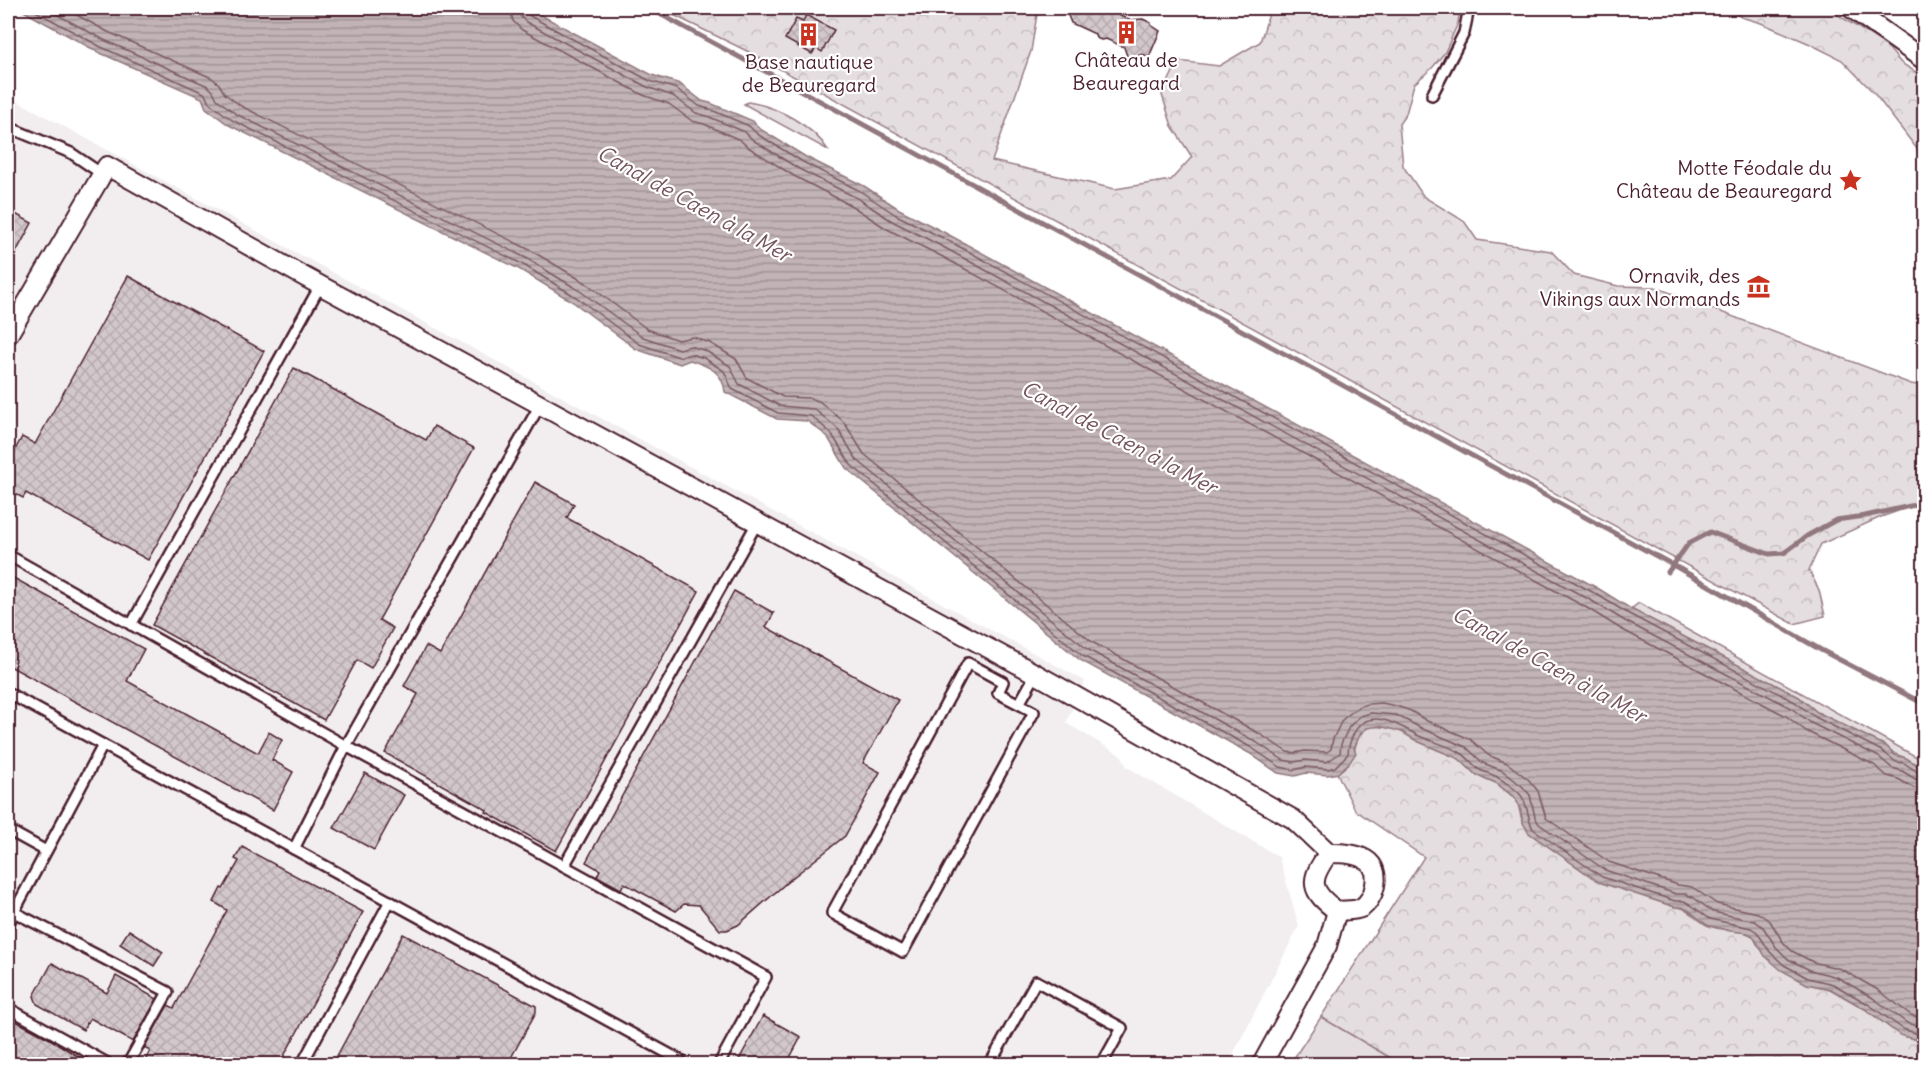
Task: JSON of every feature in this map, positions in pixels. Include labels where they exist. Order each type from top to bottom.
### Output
[{"type":"street","points":[[1851,8],[1924,60]]},
{"type":"street","points":[[8,335],[107,166],[320,286],[1036,674],[1293,819],[1329,854],[1350,854],[1370,863],[1376,874],[1373,895],[1360,908],[1337,911],[1323,901],[1316,890],[1317,869],[1329,854]]},
{"type":"street","points":[[1262,1065],[1327,946],[1337,911]]},
{"type":"lane","points":[[1432,95],[1464,33],[1469,8]]},
{"type":"lane","points":[[8,127],[71,153],[102,174]]},
{"type":"lane","points":[[131,625],[320,286]]},
{"type":"lane","points":[[294,849],[346,746],[540,405]]},
{"type":"lane","points":[[564,866],[757,523]]},
{"type":"lane","points":[[8,555],[346,746],[766,977],[719,1065]]},
{"type":"lane","points":[[968,663],[1003,682],[998,693],[1019,704],[1034,712],[903,952],[832,913],[968,663]]},
{"type":"lane","points":[[1019,704],[1036,674]]},
{"type":"lane","points":[[8,693],[680,1060],[684,1065]]},
{"type":"lane","points":[[8,925],[11,910],[46,851],[103,745]]},
{"type":"lane","points":[[8,830],[46,851]]},
{"type":"lane","points":[[302,1065],[390,901]]},
{"type":"lane","points":[[11,910],[168,992],[129,1062],[125,1065]]},
{"type":"lane","points":[[990,1065],[1036,981],[1122,1029],[1102,1065]]},
{"type":"lane","points":[[8,1008],[109,1065]]},
{"type":"shaded area","points":[[8,96],[1085,681],[1066,723],[1122,756],[1127,767],[1279,857],[1299,926],[1228,1064],[8,1064]]},
{"type":"green space","points":[[659,8],[1038,8],[1031,51],[992,161],[1115,189],[1171,180],[1192,157],[1172,126],[1162,95],[1178,61],[1219,66],[1260,42],[1270,11],[1296,8],[1460,8],[1458,23],[1445,52],[1433,67],[1414,84],[1406,114],[1399,124],[1403,166],[1424,197],[1464,221],[1477,240],[1551,251],[1574,275],[1618,286],[1655,287],[1911,384],[1924,386],[1924,502],[1881,517],[1821,544],[1809,570],[1819,590],[1825,616],[1794,624],[745,50]]},
{"type":"green space","points":[[1727,8],[1827,8],[1886,45],[1901,63],[1924,77],[1924,158],[1874,93],[1842,60],[1808,43],[1741,17]]},
{"type":"green space","points":[[748,102],[771,108],[793,118],[813,133],[828,150],[744,104]]},
{"type":"green space","points":[[1639,603],[1924,761],[1924,769],[1895,754],[1886,746],[1817,712],[1799,697],[1631,609]]},
{"type":"green space","points":[[1371,726],[1391,728],[1402,732],[1417,741],[1460,759],[1475,774],[1496,783],[1517,800],[1521,817],[1529,833],[1599,882],[1684,909],[1703,923],[1713,927],[1753,936],[1757,944],[1807,984],[1830,989],[1865,1009],[1900,1035],[1924,1042],[1924,1064],[1401,1064],[1321,1017],[1424,857],[1355,810],[1337,773],[1349,763],[1358,738]]},
{"type":"green space","points":[[1321,1017],[1401,1064],[1290,1064]]},
{"type":"water","name":"Canal de Caen à la Mer","points":[[18,8],[528,8],[652,75],[680,84],[702,101],[753,121],[760,129],[806,157],[864,186],[899,209],[1599,589],[1631,609],[1799,697],[1817,712],[1886,746],[1895,755],[1906,758],[1924,769],[1924,1042],[1900,1035],[1865,1009],[1831,989],[1807,984],[1781,970],[1765,956],[1753,936],[1748,933],[1707,925],[1682,907],[1675,907],[1599,882],[1529,833],[1514,797],[1496,783],[1475,774],[1459,759],[1402,732],[1380,726],[1367,728],[1361,733],[1354,748],[1356,753],[1338,773],[1328,775],[1306,773],[1295,776],[1278,773],[1249,753],[1080,660],[846,468],[827,436],[807,421],[777,419],[725,392],[718,375],[703,365],[690,360],[680,364],[636,349],[573,302],[519,269],[229,125],[206,108],[202,98],[98,52]]},
{"type":"building","name":"Château de Beauregard","points":[[1065,8],[1104,8],[1129,20],[1143,19],[1160,31],[1149,57],[1142,54],[1132,59],[1127,56],[1124,47],[1106,39],[1096,38],[1095,34],[1071,23]]},
{"type":"building","name":"Base nautique de Beauregard","points":[[806,15],[834,30],[822,52],[816,48],[812,54],[785,39],[796,19],[803,22]]},
{"type":"building","points":[[8,210],[32,223],[8,267]]},
{"type":"building","points":[[128,276],[264,351],[148,560],[26,493],[23,498],[8,490],[8,463],[22,437],[35,444]]},
{"type":"building","points":[[294,368],[426,440],[434,426],[474,448],[379,620],[393,628],[371,668],[357,660],[324,720],[152,625]]},
{"type":"building","points":[[535,482],[574,504],[567,518],[699,591],[556,851],[385,753],[418,694],[404,686],[426,646],[440,654]]},
{"type":"building","points":[[8,575],[144,649],[127,681],[258,753],[269,732],[282,740],[272,760],[293,772],[273,810],[8,665]]},
{"type":"building","points":[[734,591],[774,613],[766,627],[898,700],[863,763],[880,772],[845,836],[738,925],[727,930],[720,930],[699,905],[684,904],[676,911],[624,883],[621,889],[597,876],[600,870],[586,862]]},
{"type":"building","points":[[365,773],[404,795],[374,850],[334,828]]},
{"type":"building","points":[[242,847],[363,912],[279,1065],[143,1065],[150,1051],[144,1048],[168,1005],[174,1008],[227,910],[214,902],[239,861],[235,859]]},
{"type":"building","points":[[129,930],[163,952],[154,966],[120,944]]},
{"type":"building","points":[[403,934],[536,1006],[536,1012],[507,1065],[332,1065]]},
{"type":"building","points":[[52,963],[107,993],[116,976],[157,999],[133,1042],[90,1018],[83,1030],[37,1004],[34,996]]},
{"type":"building","points":[[763,1016],[801,1037],[786,1065],[736,1065]]},
{"type":"building","points":[[8,1017],[50,1039],[92,1065],[8,1065]]},
{"type":"waterway","points":[[649,8],[1673,565],[1821,650],[1924,704]]},
{"type":"waterway","points":[[1668,572],[1689,543],[1710,532],[1769,554],[1784,553],[1807,536],[1836,520],[1924,503]]},
{"type":"place","name":"Château de Beauregard","points":[[1126,33]]},
{"type":"place","name":"Base nautique de Beauregard","points":[[809,35]]},
{"type":"place","name":"Motte Féodale du Château de Beauregard","points":[[1850,180]]},
{"type":"place","name":"Ornavik, des Vikings aux Normands","points":[[1758,287]]}]
